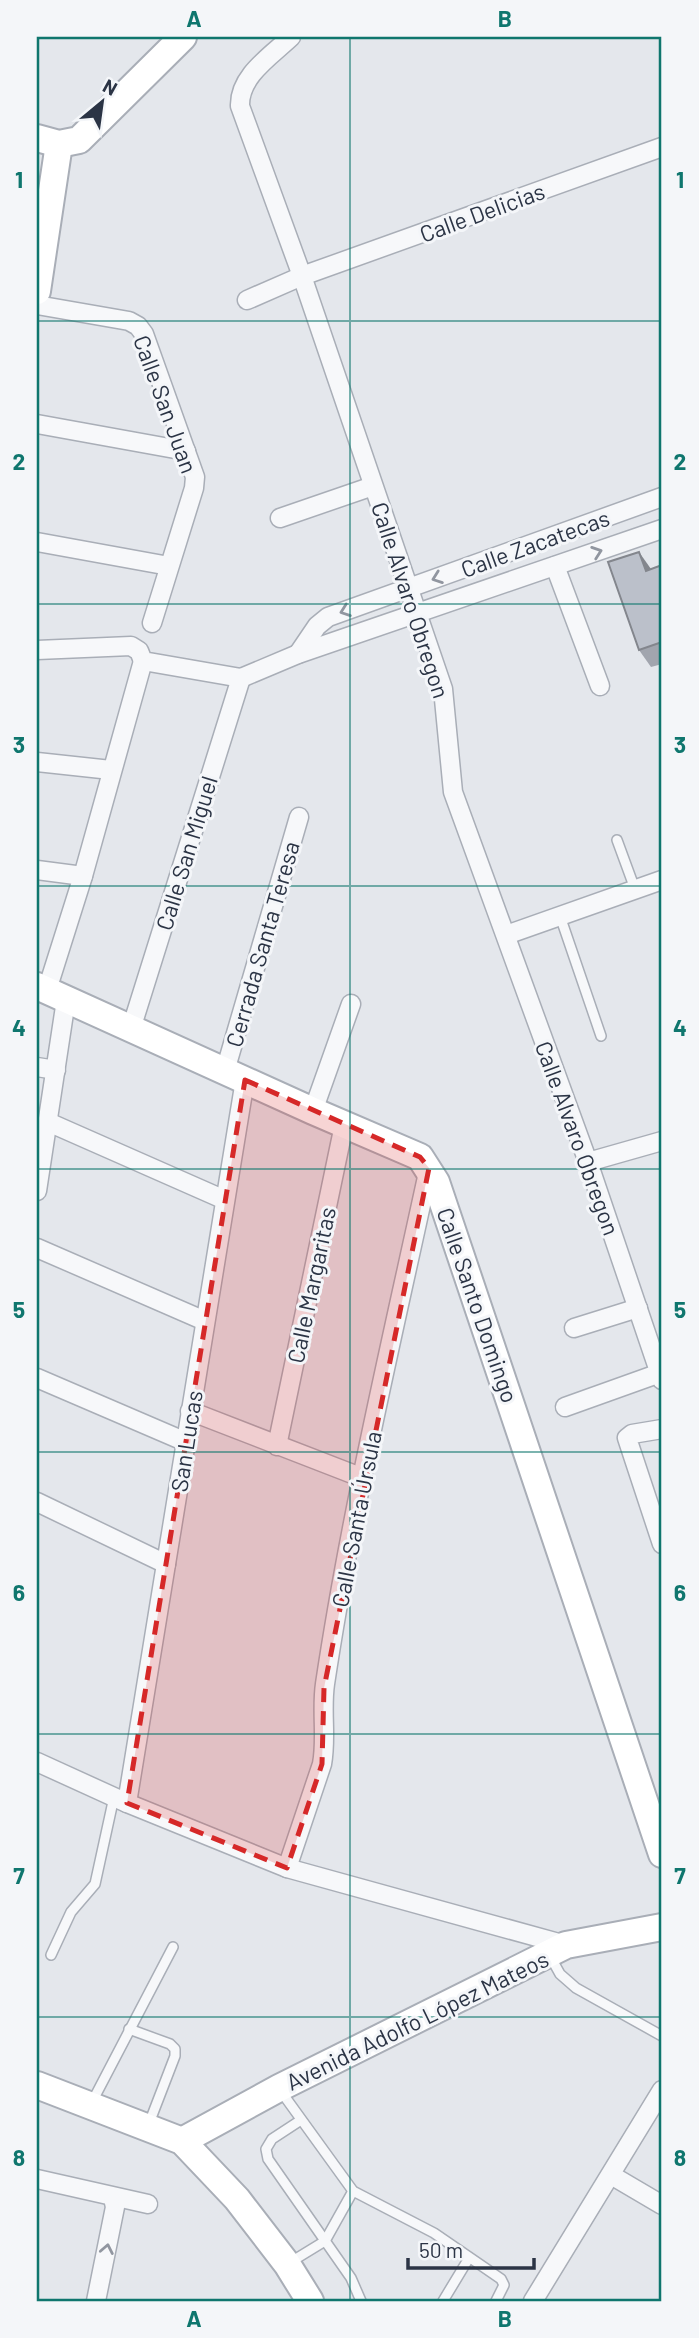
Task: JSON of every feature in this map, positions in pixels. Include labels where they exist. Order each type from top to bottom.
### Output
[{"type":"main road","points":[[37,291],[59,141],[183,37]]},
{"type":"main road","points":[[50,992],[420,1157],[429,1168]]},
{"type":"main road","name":"Calle Santo Domingo","points":[[429,1168],[436,1182],[662,1854]]},
{"type":"main road","name":"Avenida Adolfo López Mateos","points":[[182,2141],[279,2088],[557,1950],[662,1927]]},
{"type":"main road","points":[[37,2085],[182,2141],[237,2199],[287,2264],[310,2301]]},
{"type":"street","name":"Calle Alvaro Obregon","points":[[291,37],[246,80],[239,93],[240,106],[302,276],[443,690],[453,792],[588,1162],[661,1377]]},
{"type":"street","name":"Calle Delicias","points":[[247,300],[302,276],[662,147]]},
{"type":"street","name":"Calle San Juan","points":[[37,305],[129,321],[138,326],[144,334],[195,477],[194,488],[152,622]]},
{"type":"street","points":[[37,424],[186,451]]},
{"type":"street","points":[[280,518],[373,486]]},
{"type":"street","name":"Calle Zacatecas","points":[[298,654],[317,626],[328,617],[662,497]]},
{"type":"street","name":"Calle Zacatecas","points":[[241,678],[298,654],[662,529]]},
{"type":"street","points":[[37,542],[169,566]]},
{"type":"street","points":[[520,548],[530,575]]},
{"type":"street","points":[[555,566],[600,686]]},
{"type":"street","points":[[37,650],[140,654],[241,678]]},
{"type":"street","points":[[37,1191],[56,1070],[50,992],[140,654]]},
{"type":"street","name":"Calle San Miguel","points":[[131,1028],[241,678]]},
{"type":"street","points":[[37,762],[111,770]]},
{"type":"street","name":"Cerrada Santa Teresa","points":[[235,1076],[299,817]]},
{"type":"street","points":[[37,870],[83,876]]},
{"type":"street","points":[[506,935],[662,880]]},
{"type":"street","points":[[313,1111],[351,1003]]},
{"type":"street","points":[[37,1067],[56,1070]]},
{"type":"street","name":"San Lucas","points":[[121,1800],[166,1564],[225,1200],[235,1076]]},
{"type":"street","points":[[48,1122],[225,1200]]},
{"type":"street","name":"Calle Margaritas","points":[[276,1446],[344,1125]]},
{"type":"street","points":[[588,1162],[662,1141]]},
{"type":"street","name":"Calle Santa Úrsula","points":[[287,1868],[322,1764],[325,1749],[324,1688],[363,1478],[429,1168]]},
{"type":"street","points":[[37,1248],[205,1321]]},
{"type":"street","points":[[574,1328],[638,1308]]},
{"type":"street","points":[[565,1407],[661,1377]]},
{"type":"street","points":[[37,1378],[186,1441]]},
{"type":"street","points":[[190,1411],[363,1478]]},
{"type":"street","points":[[662,1429],[632,1434],[627,1438],[662,1544]]},
{"type":"street","points":[[37,1502],[166,1564]]},
{"type":"street","points":[[37,1762],[121,1800],[287,1868],[557,1950]]},
{"type":"street","points":[[533,2301],[662,2090]]},
{"type":"street","points":[[611,2175],[662,2205]]},
{"type":"street","points":[[37,2179],[148,2204]]},
{"type":"street","points":[[96,2301],[115,2207],[113,2198]]},
{"type":"lane","points":[[617,840],[635,889]]},
{"type":"lane","points":[[560,916],[601,1036]]},
{"type":"lane","points":[[51,1955],[71,1912],[96,1884],[121,1800]]},
{"type":"lane","points":[[90,2106],[173,1947]]},
{"type":"lane","points":[[557,1950],[560,1973],[576,1988],[662,2036]]},
{"type":"lane","points":[[129,2029],[170,2044],[175,2049],[175,2056],[148,2128]]},
{"type":"lane","points":[[279,2088],[354,2191],[434,2233],[501,2279],[504,2285],[496,2301]]},
{"type":"lane","points":[[301,2120],[272,2139],[266,2149],[268,2159],[351,2278],[361,2301]]},
{"type":"lane","points":[[287,2264],[325,2241],[354,2191]]},
{"type":"lane","points":[[443,2301],[469,2258]]},
{"type":"highlighted area","points":[[245,1080],[420,1157],[429,1168],[324,1688],[322,1764],[287,1868],[127,1803]]},
{"type":"building","points":[[639,552],[646,571],[662,565],[662,642],[639,650],[608,562]]}]
